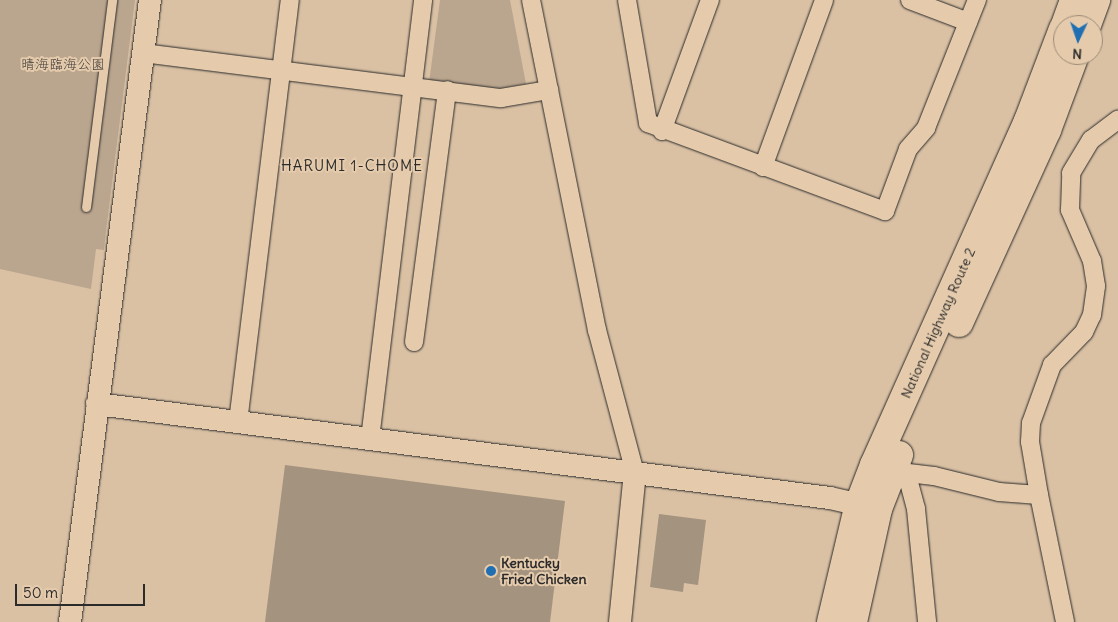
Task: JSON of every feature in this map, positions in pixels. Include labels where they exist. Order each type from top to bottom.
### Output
[{"type":"highway","points":[[1069,15],[1074,0]]},
{"type":"highway","points":[[1091,15],[1096,0]]},
{"type":"highway","name":"National Highway Route 2","points":[[890,471],[1053,55]]},
{"type":"highway","name":"National Highway Route 2","points":[[831,622],[868,507],[890,471],[1000,238],[1071,65]]},
{"type":"highway","name":"National Highway Route 2","points":[[853,622],[868,507]]},
{"type":"street","points":[[70,622],[150,0]]},
{"type":"street","points":[[238,422],[290,0]]},
{"type":"street","points":[[370,439],[423,0]]},
{"type":"street","points":[[531,0],[597,330],[635,473],[620,622]]},
{"type":"street","points":[[627,0],[648,123],[662,131],[885,211],[908,149],[926,128],[976,0]]},
{"type":"street","points":[[662,131],[710,0]]},
{"type":"street","points":[[763,167],[824,0]]},
{"type":"street","points":[[910,0],[968,22]]},
{"type":"street","points":[[143,53],[412,85],[500,98],[549,90]]},
{"type":"street","points":[[414,342],[447,90]]},
{"type":"street","points":[[1065,622],[1039,495],[1030,442],[1031,423],[1052,365],[1084,332],[1092,315],[1096,286],[1092,260],[1070,210],[1071,172],[1090,140],[1118,120]]},
{"type":"street","points":[[97,404],[635,473],[868,507]]},
{"type":"street","points":[[890,471],[934,476],[974,488],[1039,495]]},
{"type":"street","points":[[890,471],[916,509],[927,622]]},
{"type":"lane","points":[[86,207],[112,0]]},
{"type":"green space","name":"晴海臨海公園","points":[[0,0],[135,0],[104,250],[96,249],[91,289],[0,269]]},
{"type":"green space","points":[[440,0],[510,0],[526,84],[499,89],[429,83]]},
{"type":"building","points":[[285,465],[565,501],[550,622],[265,622]]},
{"type":"building","points":[[659,514],[706,520],[698,585],[684,583],[683,592],[650,587]]},
{"type":"place","name":"Kentucky Fried Chicken","points":[[491,571]]},
{"type":"district","name":"HARUMI 1-CHOME","points":[[352,166]]}]
